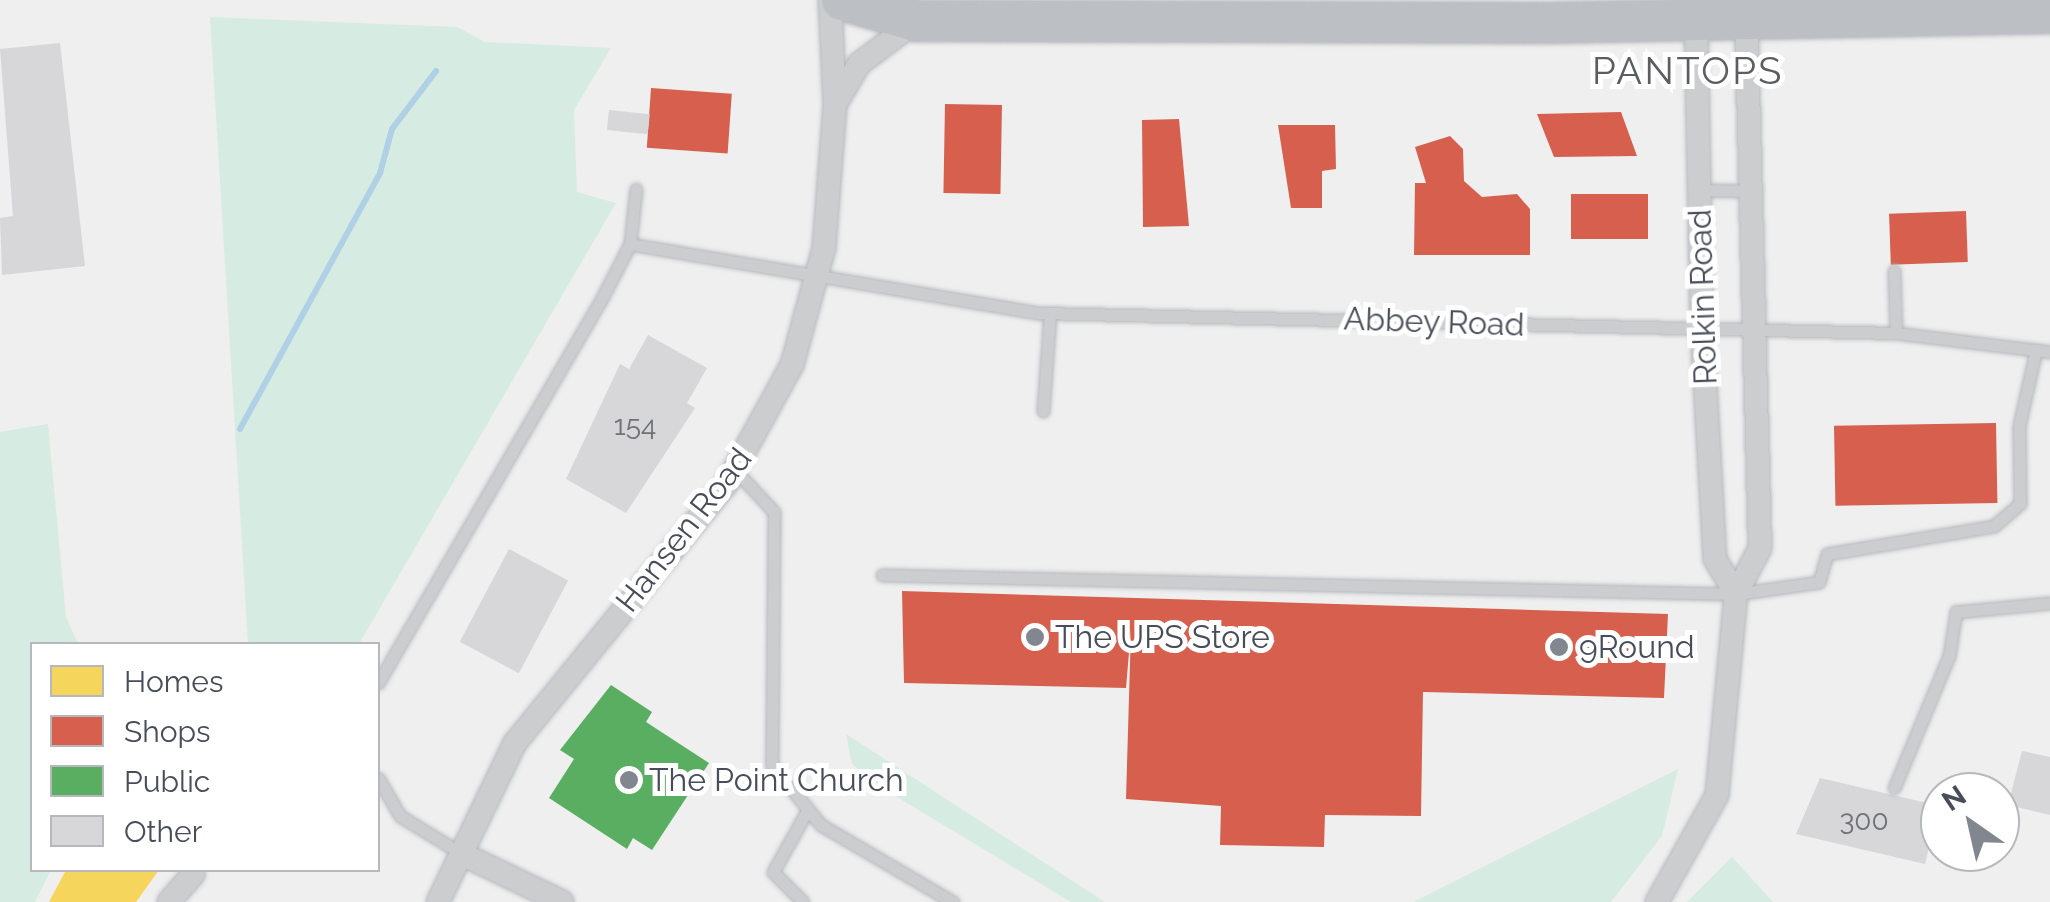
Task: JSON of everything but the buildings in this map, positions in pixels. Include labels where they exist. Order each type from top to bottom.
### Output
[{"type":"highway","points":[[842,0],[916,21],[1746,10],[2050,13]]},
{"type":"street","name":"Hansen Road","points":[[438,902],[537,710],[736,470],[792,365],[820,276],[834,105],[830,0]]},
{"type":"street","name":"Rolkin Road","points":[[1658,902],[1717,795],[1736,594],[1760,548],[1746,10]]},
{"type":"street","name":"Rolkin Road","points":[[1705,11],[1699,190],[1702,328],[1715,559],[1736,594]]},
{"type":"street","points":[[834,105],[859,64],[916,21]]},
{"type":"street","points":[[462,854],[562,902]]},
{"type":"street","points":[[169,902],[193,874]]},
{"type":"lane","points":[[380,680],[630,244],[636,189]]},
{"type":"lane","points":[[1699,190],[1752,192]]},
{"type":"lane","name":"Abbey Road","points":[[630,244],[1050,314],[1896,333],[2043,351]]},
{"type":"lane","points":[[1894,271],[1896,333]]},
{"type":"lane","points":[[1043,412],[1050,314]]},
{"type":"lane","points":[[882,575],[1736,594],[1818,582],[1828,574],[1827,554],[1994,526],[2020,502],[2026,398],[2043,351]]},
{"type":"lane","points":[[736,470],[774,512],[766,744],[807,811],[954,902]]},
{"type":"lane","points":[[1894,788],[1949,656],[1956,612],[2050,603]]},
{"type":"lane","points":[[380,781],[400,816],[462,854]]},
{"type":"lane","points":[[803,902],[773,872],[807,811]]},
{"type":"green space","points":[[210,17],[457,27],[485,42],[611,48],[574,110],[577,192],[616,203],[360,642],[248,642]]},
{"type":"green space","points":[[48,424],[66,617],[77,642],[30,642],[30,872],[50,872],[35,902],[0,902],[0,432]]},
{"type":"green space","points":[[846,734],[1105,902],[1071,902],[872,782],[852,764]]},
{"type":"green space","points":[[1678,769],[1662,836],[1611,902],[1413,902]]},
{"type":"green space","points":[[1732,857],[1773,902],[1687,902]]},
{"type":"waterway","points":[[240,429],[380,173],[392,129],[436,71]]},
{"type":"place","name":"The UPS Store","points":[[1035,637]]},
{"type":"place","name":"9Round","points":[[1559,647]]},
{"type":"place","name":"The Point Church","points":[[629,780]]},
{"type":"district","name":"PANTOPS","points":[[1688,71]]}]
